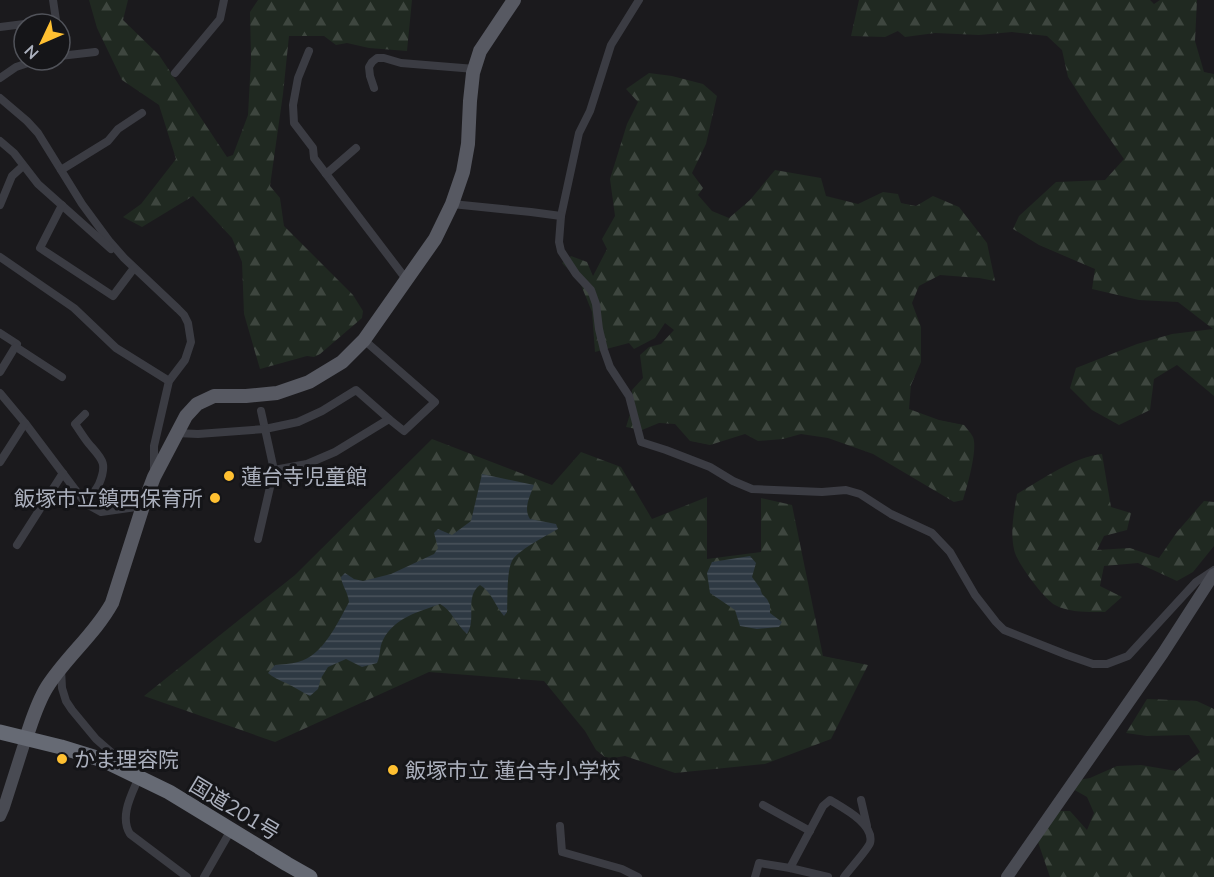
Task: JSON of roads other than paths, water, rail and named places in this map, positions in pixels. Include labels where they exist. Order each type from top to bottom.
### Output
[{"type":"highway","name":"国道201号","points":[[0,732],[103,760],[169,792],[310,877]]},
{"type":"main road","points":[[26,738],[36,707],[47,687],[60,668],[106,614],[112,603],[154,477],[186,416],[197,404],[214,396],[277,393],[309,382],[342,362],[364,340],[435,239],[452,204],[463,172],[468,144],[470,101],[480,51],[514,0]]},
{"type":"street","points":[[0,27],[56,20],[53,0]]},
{"type":"street","points":[[175,74],[220,19],[224,0]]},
{"type":"street","points":[[639,0],[611,45],[590,111],[579,133],[561,216],[559,242],[561,250],[576,274],[591,290],[596,304],[604,350],[610,367],[629,396],[641,442],[710,467],[752,489],[822,492],[846,490],[860,494],[891,514],[932,533],[950,552],[975,595],[1004,630],[1093,664],[1107,664],[1128,656],[1196,582],[1214,572]]},
{"type":"street","points":[[309,51],[298,78],[293,105],[294,123],[314,148],[314,158],[406,279]]},
{"type":"street","points":[[72,55],[95,52]]},
{"type":"street","points":[[374,88],[369,67],[377,58],[401,63],[475,69]]},
{"type":"street","points":[[0,98],[38,132],[82,204],[124,258],[184,315],[190,330],[191,342],[185,360],[169,381],[154,446],[154,477]]},
{"type":"street","points":[[61,170],[108,141],[118,129],[142,113]]},
{"type":"street","points":[[0,141],[14,153],[39,184],[108,247],[124,258]]},
{"type":"street","points":[[326,174],[356,148]]},
{"type":"street","points":[[0,205],[12,176],[24,166]]},
{"type":"street","points":[[452,204],[561,216]]},
{"type":"street","points":[[62,205],[40,249],[113,296],[134,268]]},
{"type":"street","points":[[0,257],[74,308],[116,348],[169,381]]},
{"type":"street","points":[[0,333],[17,344],[16,347],[62,377]]},
{"type":"street","points":[[176,433],[198,434],[265,429],[297,422],[322,411],[356,390],[404,431],[435,402],[364,340]]},
{"type":"street","points":[[0,372],[16,347]]},
{"type":"street","points":[[0,393],[90,506],[101,512],[143,506]]},
{"type":"street","points":[[258,539],[274,470],[261,411]]},
{"type":"street","points":[[85,414],[75,424],[103,460],[103,470],[99,484],[91,497],[90,506]]},
{"type":"street","points":[[274,470],[307,464],[335,452],[389,419]]},
{"type":"street","points":[[0,462],[25,423]]},
{"type":"street","points":[[16,545],[63,473]]},
{"type":"street","points":[[1007,877],[1156,663],[1214,572]]},
{"type":"street","points":[[60,668],[62,688],[72,710],[96,739],[139,777],[129,799],[125,818],[126,828],[130,834],[187,877]]},
{"type":"street","points":[[0,816],[26,738]]},
{"type":"street","points":[[790,868],[823,806],[830,800],[862,821],[870,833],[870,843],[844,877]]},
{"type":"street","points":[[861,800],[867,828]]},
{"type":"street","points":[[763,805],[810,831]]},
{"type":"street","points":[[560,826],[562,852],[622,869],[638,877]]},
{"type":"street","points":[[204,877],[231,830]]},
{"type":"street","points":[[755,877],[759,863],[828,877]]},
{"type":"place","name":"蓮台寺児童館","points":[[229,476]]},
{"type":"place","name":"飯塚市立鎮西保育所","points":[[215,498]]},
{"type":"place","name":"かま理容院","points":[[62,759]]},
{"type":"place","name":"飯塚市立 蓮台寺小学校","points":[[393,770]]}]
